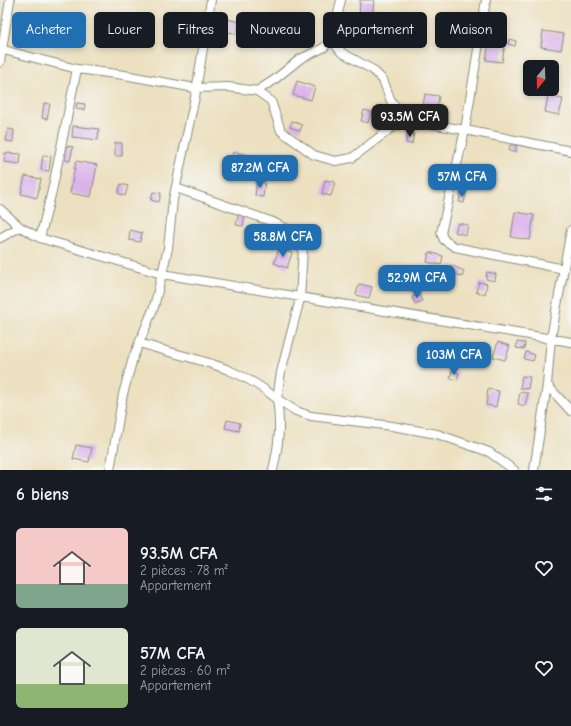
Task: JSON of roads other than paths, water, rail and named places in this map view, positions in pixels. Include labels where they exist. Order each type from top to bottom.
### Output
[{"type":"street","points":[[0,62],[10,0]]},
{"type":"street","points":[[110,470],[123,394],[133,358],[154,308],[168,248],[176,188],[195,97],[195,88],[206,37],[211,0]]},
{"type":"street","points":[[338,12],[341,0]]},
{"type":"street","points":[[486,0],[465,130],[441,233],[444,240],[455,248],[564,270]]},
{"type":"street","points":[[257,92],[300,59],[323,48]]},
{"type":"street","points":[[338,48],[341,52],[373,70],[383,80],[391,101],[408,120]]},
{"type":"street","points":[[1,49],[77,69],[124,75],[195,88],[228,87],[257,92],[271,101],[281,131],[314,155],[334,161],[352,158],[390,128],[408,120],[571,151]]},
{"type":"street","points":[[40,238],[52,191],[77,69]]},
{"type":"street","points":[[176,188],[273,222],[292,231],[303,248],[300,299],[281,372],[277,399],[280,420],[279,444],[273,470]]},
{"type":"street","points":[[0,209],[20,227],[40,238],[162,274],[300,299],[571,342]]},
{"type":"street","points":[[0,238],[20,227]]},
{"type":"street","points":[[534,470],[547,385],[551,338],[564,270],[568,258],[571,230]]},
{"type":"street","points":[[140,343],[173,354],[205,360],[237,372],[259,384],[277,399],[296,411],[311,416],[392,426],[437,434],[489,452],[514,470]]},
{"type":"street","points":[[547,385],[571,411]]}]
